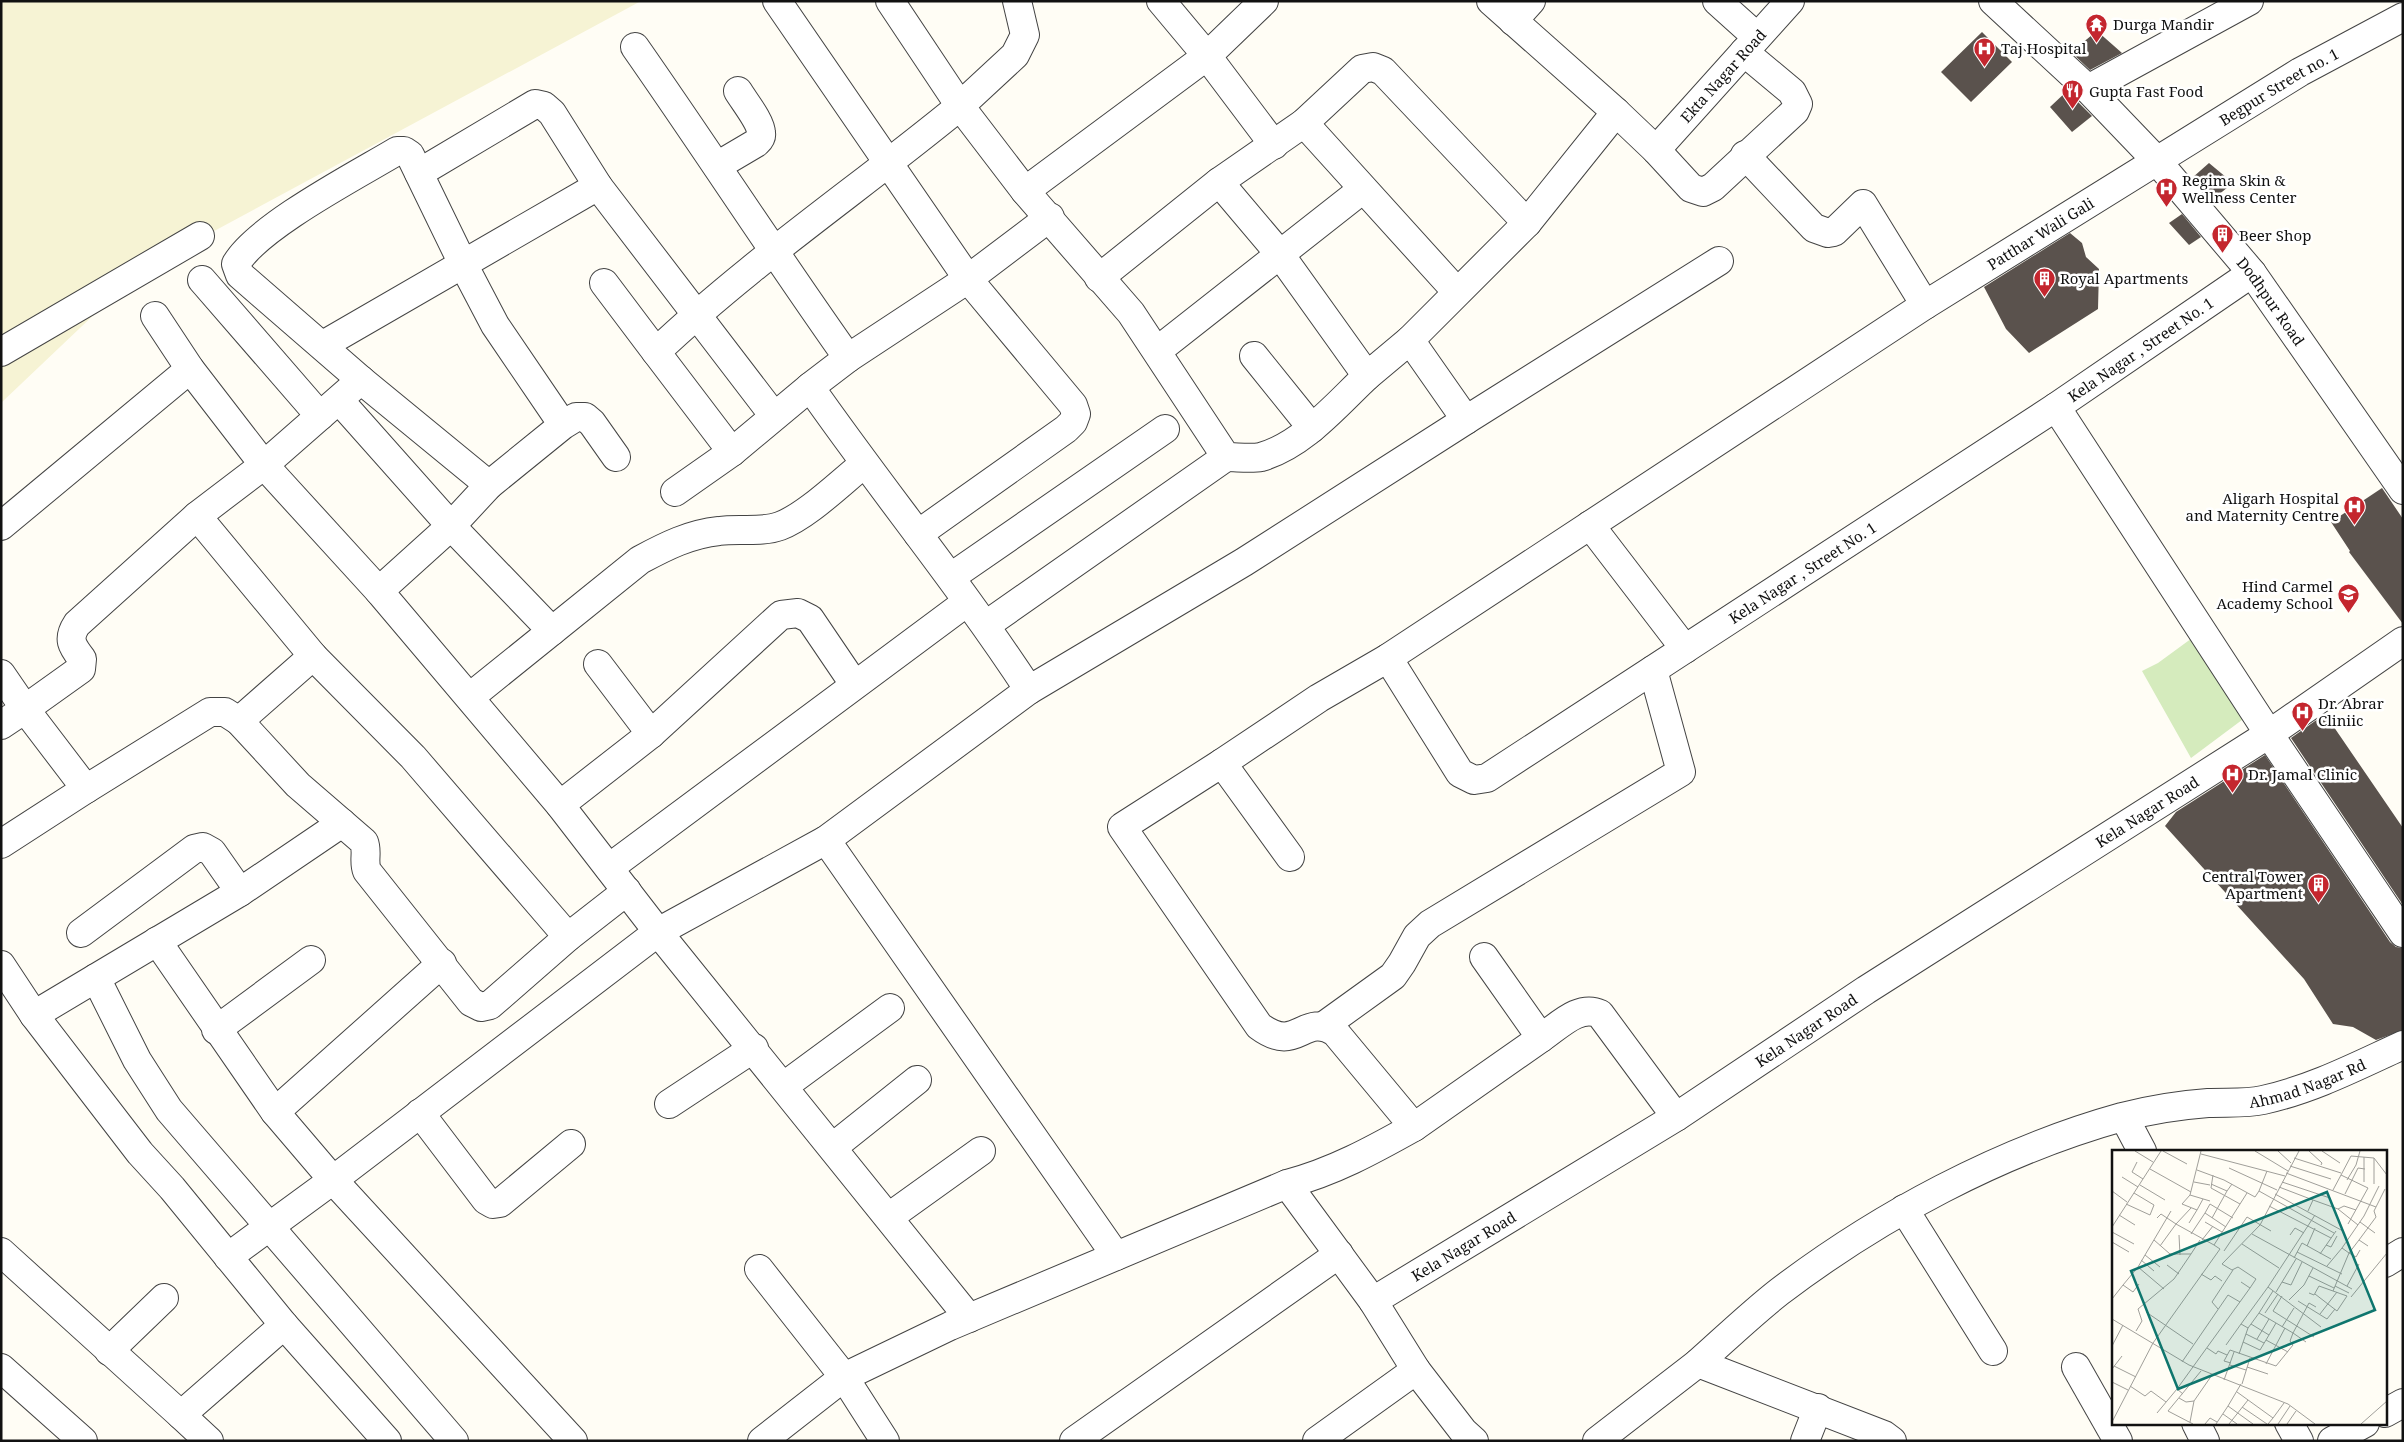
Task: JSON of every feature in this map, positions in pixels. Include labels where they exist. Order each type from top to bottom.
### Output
[{"type":"street","points":[[777,1],[888,166],[968,280],[1073,405],[1076,414],[1073,422],[1066,429],[918,534]]},
{"type":"street","points":[[890,1],[960,106],[1025,191],[1050,217],[1099,278],[1131,313],[1226,457]]},
{"type":"street","points":[[656,352],[697,313],[772,251],[888,166],[960,106],[1015,54],[1025,35],[1017,1]]},
{"type":"street","points":[[1161,1],[1208,56],[1274,145]]},
{"type":"street","points":[[1025,191],[1208,56],[1264,1]]},
{"type":"street","points":[[1491,1],[1522,11],[1616,112],[1656,150],[1691,188],[1703,192],[1713,188],[1745,155],[1795,111],[1798,104],[1792,92],[1717,1]]},
{"type":"street","name":"Ekta Nagar Road","points":[[1656,150],[1790,1]]},
{"type":"street","points":[[2088,89],[2249,1]]},
{"type":"street","name":"Dodhpur Road","points":[[1996,2],[2088,89],[2157,161],[2252,273],[2403,490]]},
{"type":"street","name":"Begpur Street no. 1","points":[[2157,161],[2300,72],[2403,17]]},
{"type":"street","points":[[635,46],[717,166],[772,251],[848,358]]},
{"type":"street","points":[[1099,278],[1219,182],[1304,123],[1362,69],[1373,67],[1383,71],[1527,223]]},
{"type":"street","points":[[717,166],[756,144],[762,133],[738,91]]},
{"type":"street","points":[[419,173],[535,104],[544,106],[552,112],[598,186],[774,416]]},
{"type":"street","points":[[986,625],[1226,457],[1260,457],[1282,447],[1312,428],[1367,376],[1410,340],[1527,223],[1616,112]]},
{"type":"street","points":[[1304,123],[1457,292]]},
{"type":"street","points":[[488,485],[361,380],[240,275],[236,264],[242,253],[299,210],[398,151],[404,151],[410,155],[463,264],[495,324],[562,425]]},
{"type":"street","points":[[1745,155],[1814,228],[1821,231],[1834,232],[1863,204],[1925,306]]},
{"type":"street","name":"Patthar Wali Gali","points":[[1325,1025],[1316,1025],[1284,1038],[1271,1034],[1259,1026],[1122,827],[1319,698],[1388,658],[1925,306],[2157,161]]},
{"type":"street","points":[[1219,182],[1279,253],[1367,376]]},
{"type":"street","points":[[323,346],[598,186]]},
{"type":"street","points":[[1157,350],[1363,189]]},
{"type":"street","points":[[675,492],[732,452],[774,416],[848,358],[968,280],[1050,217]]},
{"type":"street","points":[[1,352],[200,236]]},
{"type":"street","points":[[228,1257],[269,1225],[333,1180],[658,932],[826,840],[1029,690],[1244,562],[1719,261]]},
{"type":"street","name":"Kela Nagar , Street No. 1","points":[[1388,658],[1460,773],[1474,780],[1487,778],[2056,407],[2252,273]]},
{"type":"street","points":[[202,280],[450,526],[552,631]]},
{"type":"street","points":[[604,283],[732,452]]},
{"type":"street","points":[[155,316],[190,369],[264,465],[379,591],[560,805],[658,932],[754,1048],[969,1318]]},
{"type":"street","points":[[1410,340],[1466,420]]},
{"type":"street","points":[[1254,356],[1312,428]]},
{"type":"street","points":[[1,526],[190,369]]},
{"type":"street","points":[[1,725],[82,669],[82,659],[71,645],[71,634],[77,624],[197,516],[264,465],[361,380]]},
{"type":"street","points":[[810,387],[864,464],[952,577],[967,602],[986,625],[1029,690]]},
{"type":"street","points":[[2056,407],[2269,734],[2403,932]]},
{"type":"street","points":[[379,591],[450,526],[488,485],[562,425],[576,417],[585,417],[592,423],[616,457]]},
{"type":"street","points":[[952,577],[1165,429]]},
{"type":"street","points":[[470,697],[640,560],[669,544],[690,536],[720,530],[779,526],[798,517],[864,464]]},
{"type":"street","points":[[197,516],[313,656],[413,757],[568,937]]},
{"type":"street","points":[[1590,525],[1685,650]]},
{"type":"street","points":[[609,868],[854,684],[967,602]]},
{"type":"street","points":[[560,805],[651,734],[781,615],[798,613],[810,619],[854,684]]},
{"type":"street","name":"Kela Nagar Road","points":[[1373,1301],[1676,1116],[1866,990],[2269,734],[2403,641]]},
{"type":"street","points":[[239,721],[313,656]]},
{"type":"street","points":[[598,664],[651,734]]},
{"type":"street","points":[[1414,1127],[1335,1032],[1325,1025],[1393,976],[1417,936],[1430,924],[1681,772],[1653,670]]},
{"type":"street","points":[[1,674],[25,709],[86,789]]},
{"type":"street","points":[[1,844],[210,712],[225,712],[239,721],[298,785],[364,842],[366,849],[364,864],[367,871],[471,1002],[481,1007],[490,1005],[568,937],[627,891]]},
{"type":"street","points":[[1222,763],[1290,857]]},
{"type":"street","points":[[34,1015],[240,892],[342,822]]},
{"type":"street","points":[[826,840],[1116,1256]]},
{"type":"street","points":[[81,933],[194,849],[202,847],[212,852],[240,892]]},
{"type":"street","points":[[157,941],[216,1030],[275,1112],[333,1180],[574,1441]]},
{"type":"street","points":[[1484,957],[1541,1038]]},
{"type":"street","points":[[216,1030],[311,960]]},
{"type":"street","points":[[275,1112],[442,964]]},
{"type":"street","points":[[1,965],[34,1015],[140,1152],[284,1325],[387,1441]]},
{"type":"street","points":[[96,978],[137,1060],[170,1110],[454,1441]]},
{"type":"street","points":[[784,1086],[890,1008]]},
{"type":"street","points":[[762,1441],[844,1377],[969,1318],[1287,1184],[1316,1177],[1363,1156],[1414,1127],[1582,1011],[1591,1010],[1600,1014],[1676,1116]]},
{"type":"street","name":"Ahmad Nagar Rd","points":[[1597,1441],[1698,1363],[1777,1294],[1838,1249],[1904,1209],[1981,1171],[2054,1140],[2124,1117],[2161,1109],[2207,1103],[2262,1101],[2315,1086],[2403,1045]]},
{"type":"street","points":[[669,1104],[754,1048]]},
{"type":"street","points":[[833,1147],[917,1080]]},
{"type":"street","points":[[420,1113],[486,1200],[493,1204],[500,1203],[571,1144]]},
{"type":"street","points":[[2124,1117],[2141,1150]]},
{"type":"street","points":[[889,1217],[981,1151]]},
{"type":"street","points":[[1287,1184],[1373,1301],[1416,1370],[1463,1432],[1474,1441]]},
{"type":"street","points":[[1904,1209],[1993,1352]]},
{"type":"street","points":[[1,1252],[209,1441]]},
{"type":"street","points":[[2386,1262],[2403,1252]]},
{"type":"street","points":[[1074,1441],[1339,1254]]},
{"type":"street","points":[[759,1269],[844,1377],[885,1441]]},
{"type":"street","points":[[109,1351],[164,1298]]},
{"type":"street","points":[[181,1415],[284,1325]]},
{"type":"street","points":[[1698,1363],[1818,1408],[1884,1435],[1892,1441]]},
{"type":"street","points":[[2076,1367],[2118,1441]]},
{"type":"street","points":[[1,1368],[83,1441]]},
{"type":"street","points":[[1317,1441],[1416,1370]]},
{"type":"street","points":[[2386,1412],[2403,1403]]},
{"type":"street","points":[[1806,1441],[1818,1408]]},
{"type":"street","points":[[2196,1424],[2205,1441]]},
{"type":"street","points":[[2290,1424],[2299,1441]]},
{"type":"street","points":[[2332,1441],[2363,1424]]},
{"type":"shaded area","points":[[1,1],[641,1],[140,271],[1,403]]},
{"type":"green space","points":[[2199,633],[2250,714],[2191,758],[2142,671],[2158,663]]},
{"type":"building","name":"Durga Mandir","points":[[2097,31],[2122,53],[2090,70],[2071,52]]},
{"type":"building","points":[[1982,32],[2012,62],[1971,102],[1941,72]]},
{"type":"building","name":"Gupta Fast Food","points":[[2067,91],[2092,116],[2072,132],[2050,107]]},
{"type":"building","points":[[2209,163],[2233,183],[2212,200],[2192,178]]},
{"type":"building","points":[[2182,214],[2201,237],[2189,245],[2169,223]]},
{"type":"building","name":"Royal Apartments","points":[[2070,233],[2082,243],[2086,257],[2099,269],[2098,309],[2029,353],[2006,329],[1984,287]]},
{"type":"building","points":[[2382,488],[2403,519],[2403,624],[2349,552],[2331,522]]},
{"type":"building","points":[[2325,714],[2403,828],[2403,905],[2291,738]]},
{"type":"building","name":"Central Tower Apartment","points":[[2265,755],[2390,942],[2396,947],[2403,948],[2403,1030],[2376,1040],[2353,1027],[2333,1024],[2304,979],[2165,826],[2176,812]]},
{"type":"place","name":"Durga Mandir","points":[[2097,43]]},
{"type":"place","name":"Taj Hospital","points":[[1985,67]]},
{"type":"place","name":"Gupta Fast Food","points":[[2073,110]]},
{"type":"place","name":"Regima Skin & Wellness Center","points":[[2166,208]]},
{"type":"place","name":"Beer Shop","points":[[2223,254]]},
{"type":"place","name":"Royal Apartments","points":[[2044,297]]},
{"type":"place","name":"Aligarh Hospital and Maternity Centre","points":[[2355,526]]},
{"type":"place","name":"Hind Carmel Academy School","points":[[2349,614]]},
{"type":"place","name":"Dr. Abrar Cliniic","points":[[2302,731]]},
{"type":"place","name":"Dr. Jamal Clinic","points":[[2232,793]]},
{"type":"place","name":"Central Tower Apartment","points":[[2319,904]]}]
